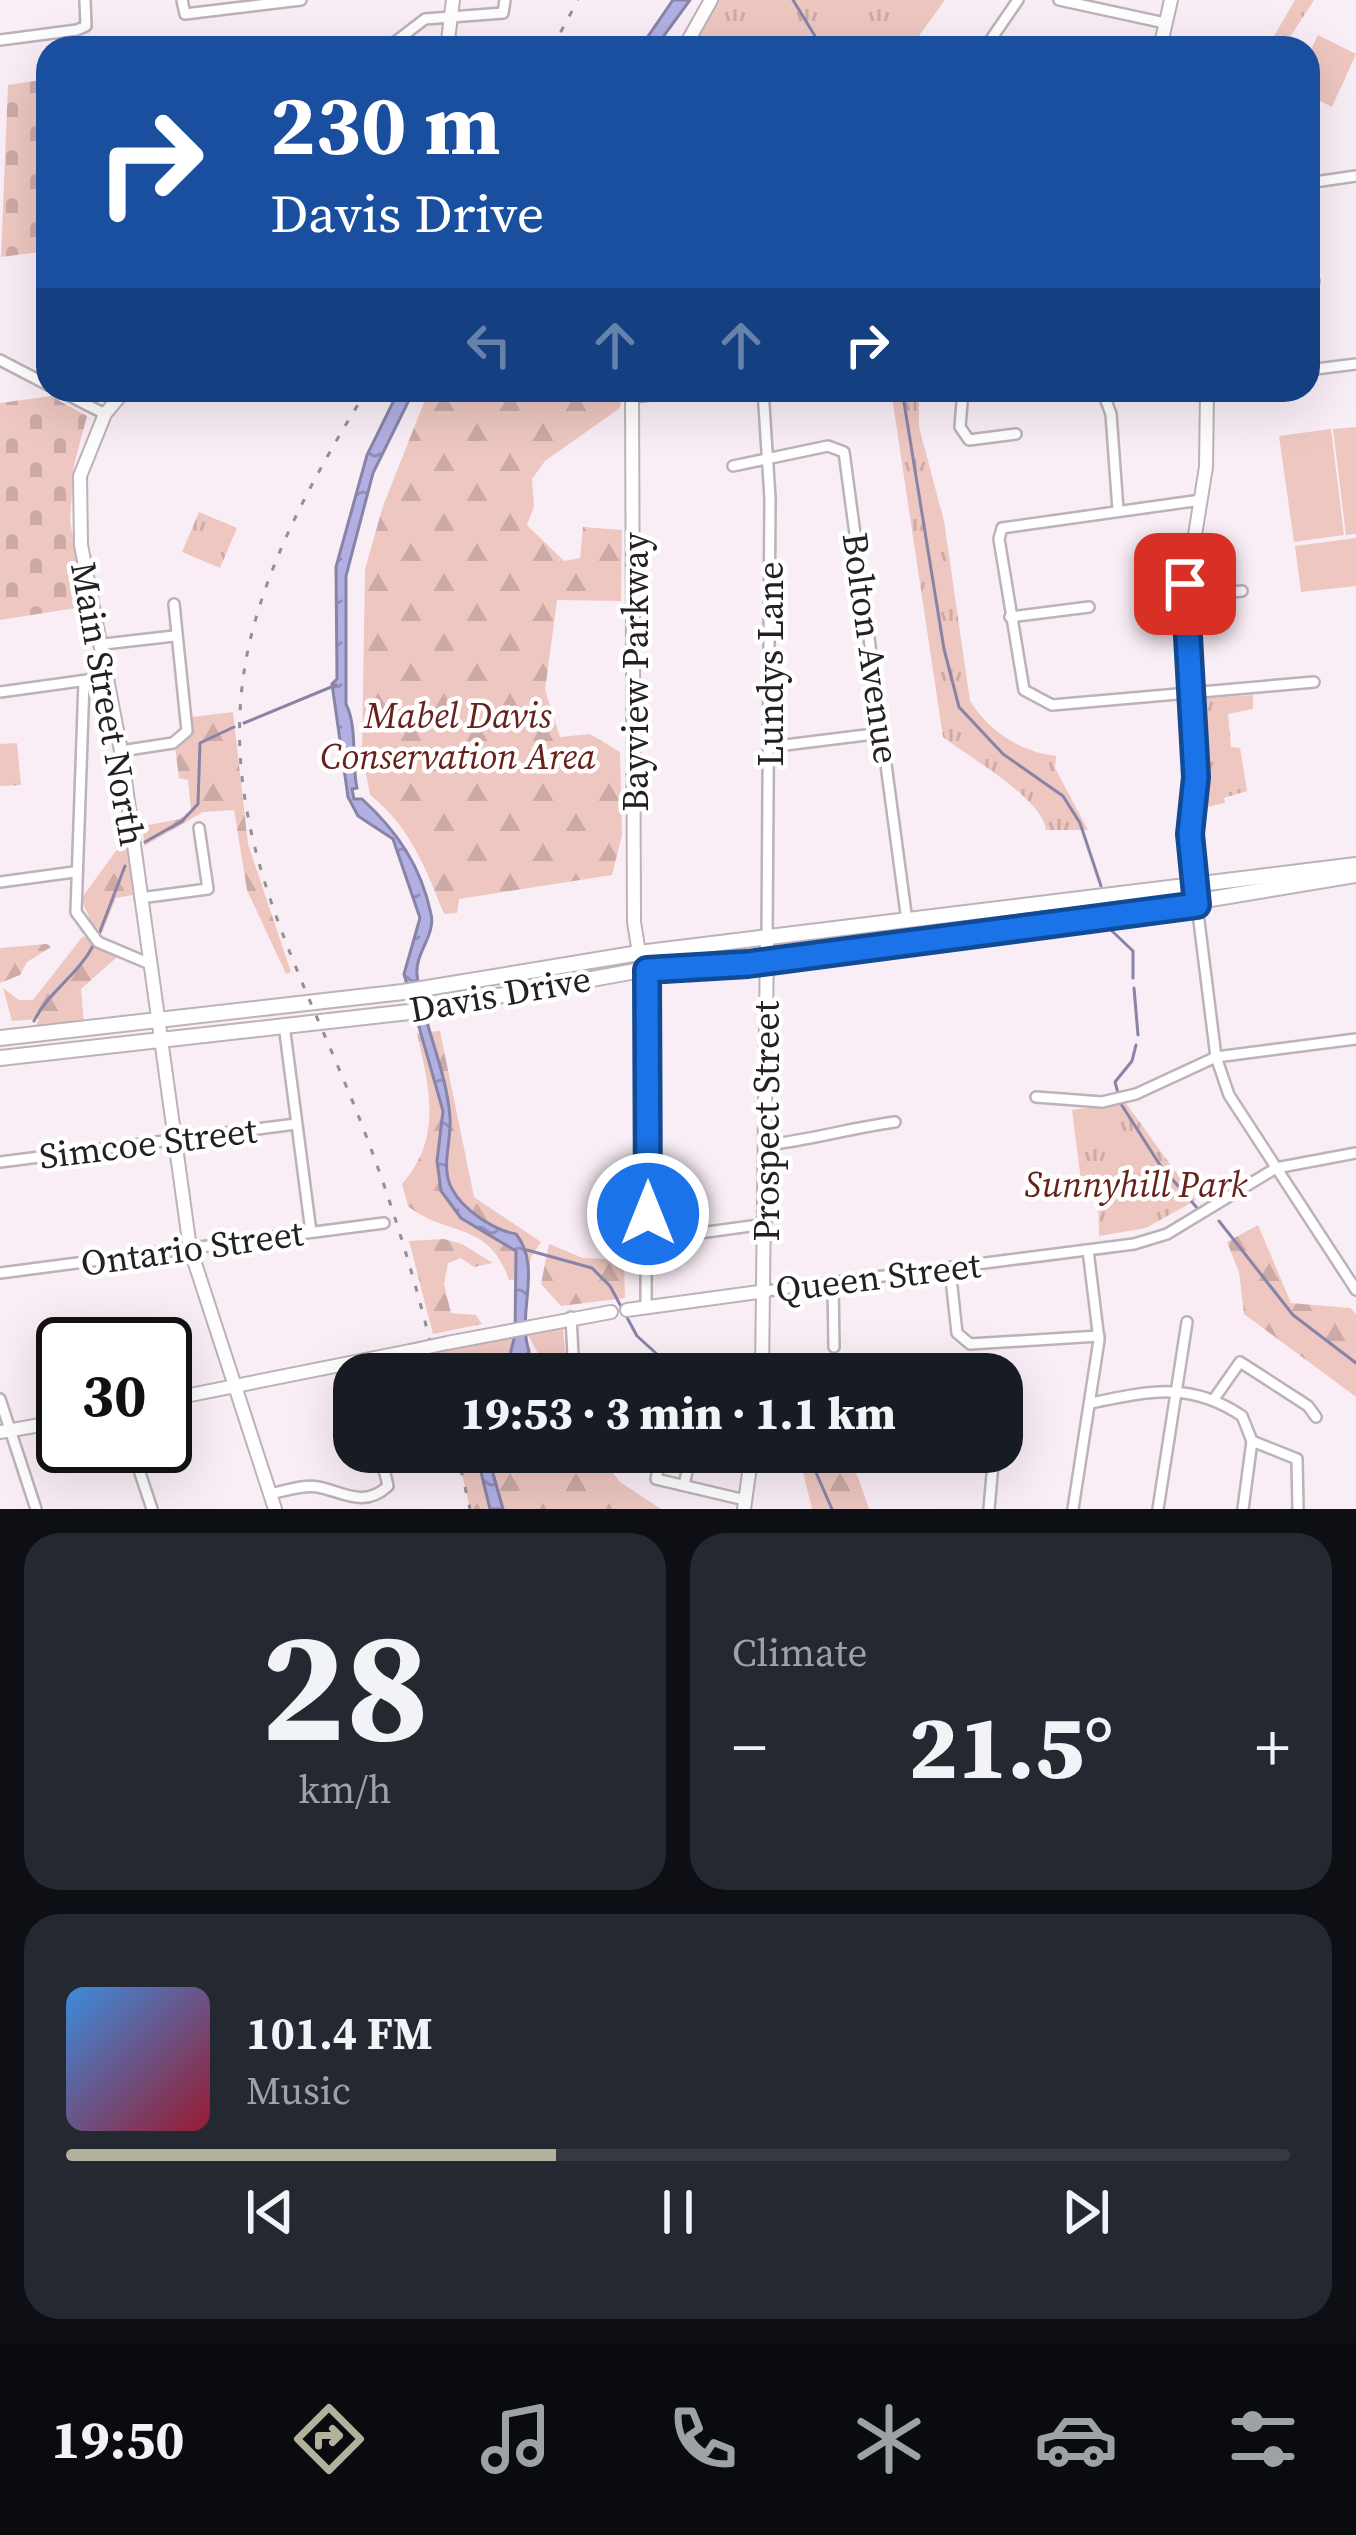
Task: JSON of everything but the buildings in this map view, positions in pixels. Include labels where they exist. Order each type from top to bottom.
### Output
[{"type":"main road","points":[[449,36],[453,0]]},
{"type":"main road","points":[[691,36],[711,0]]},
{"type":"main road","points":[[1162,36],[1171,0]]},
{"type":"main road","name":"Main Street North","points":[[115,402],[105,414],[80,476],[77,509],[121,751],[190,1248],[274,1509]]},
{"type":"main road","name":"Bayview Parkway","points":[[632,402],[634,922],[639,953]]},
{"type":"main road","points":[[1197,905],[1185,597],[1201,500],[1206,402]]},
{"type":"main road","name":"Davis Drive","points":[[0,1058],[159,1027],[639,953],[1356,865]]},
{"type":"main road","name":"Davis Drive","points":[[0,1038],[159,1027],[284,1025],[410,1012],[647,970],[767,961],[1197,905],[1356,875]]},
{"type":"main road","name":"Prospect Street","points":[[763,1353],[767,939]]},
{"type":"main road","name":"Queen Street","points":[[627,1310],[766,1291]]},
{"type":"main road","name":"Queen Street","points":[[401,1353],[611,1312]]},
{"type":"main road","name":"Queen Street","points":[[233,1385],[333,1366]]},
{"type":"main road","points":[[192,1394],[233,1385]]},
{"type":"main road","points":[[5,1431],[36,1425]]},
{"type":"main road","points":[[744,1505],[749,1473]]},
{"type":"street","points":[[0,40],[86,26],[85,0]]},
{"type":"street","points":[[182,0],[184,14],[301,0]]},
{"type":"street","points":[[399,36],[410,25],[503,13],[505,0]]},
{"type":"street","points":[[993,36],[1018,0]]},
{"type":"street","points":[[1059,0],[1165,23]]},
{"type":"street","points":[[1320,181],[1356,176]]},
{"type":"street","points":[[0,360],[36,379]]},
{"type":"street","points":[[1320,368],[1356,364]]},
{"type":"street","points":[[86,402],[105,414]]},
{"type":"street","name":"Lundys Lane","points":[[763,402],[769,463],[767,939]]},
{"type":"street","points":[[961,402],[960,427],[968,440],[1016,434]]},
{"type":"street","points":[[1106,402],[1118,510]]},
{"type":"street","name":"Bolton Avenue","points":[[769,463],[828,446],[844,452],[908,922]]},
{"type":"street","points":[[733,466],[769,463]]},
{"type":"street","points":[[1201,500],[1002,528],[999,538],[1019,677],[1038,701],[1052,705],[1314,682]]},
{"type":"street","points":[[1185,597],[1242,590]]},
{"type":"street","points":[[121,751],[173,743],[187,731],[174,604]]},
{"type":"street","points":[[1010,617],[1090,607]]},
{"type":"street","points":[[104,644],[175,636]]},
{"type":"street","points":[[0,692],[109,677]]},
{"type":"street","points":[[84,681],[76,912],[98,942],[151,964]]},
{"type":"street","points":[[769,747],[882,733]]},
{"type":"street","points":[[140,898],[208,890],[199,828]]},
{"type":"street","points":[[0,883],[74,872]]},
{"type":"street","points":[[1197,905],[1216,1057],[1238,1113],[1356,1290]]},
{"type":"street","points":[[646,1307],[647,970]]},
{"type":"street","points":[[284,1025],[311,1232]]},
{"type":"street","points":[[1036,1097],[1062,1096],[1080,1104],[1114,1100],[1216,1057],[1356,1040]]},
{"type":"street","points":[[766,1145],[824,1140],[849,1128],[895,1123]]},
{"type":"street","name":"Simcoe Street","points":[[0,1162],[296,1124]]},
{"type":"street","name":"Queen Street","points":[[766,1291],[1088,1250],[1167,1234],[1276,1168],[1356,1153]]},
{"type":"street","name":"Ontario Street","points":[[0,1273],[384,1223]]},
{"type":"street","points":[[648,1240],[766,1224]]},
{"type":"street","points":[[1073,1509],[1099,1336],[1088,1250]]},
{"type":"street","points":[[950,1269],[957,1333],[970,1344],[1099,1336]]},
{"type":"street","points":[[832,1283],[834,1347]]},
{"type":"street","name":"Queen Street","points":[[611,1312],[627,1310]]},
{"type":"street","points":[[572,1317],[573,1353]]},
{"type":"street","points":[[1158,1509],[1187,1322]]},
{"type":"street","points":[[1214,1399],[1240,1362],[1308,1406],[1316,1417]]},
{"type":"street","points":[[1091,1403],[1177,1390],[1214,1399],[1242,1416],[1252,1441],[1243,1509]]},
{"type":"street","points":[[0,1399],[5,1431],[36,1509]]},
{"type":"street","points":[[1252,1441],[1297,1459],[1298,1509]]},
{"type":"street","points":[[140,1473],[152,1509]]},
{"type":"street","points":[[269,1494],[317,1486],[344,1501],[375,1497],[388,1486],[385,1473]]},
{"type":"street","points":[[657,1473],[656,1479],[744,1505]]},
{"type":"street","points":[[685,1485],[687,1473]]},
{"type":"street","points":[[989,1509],[992,1473]]},
{"type":"green space","points":[[719,0],[945,0],[919,36],[698,36]]},
{"type":"green space","points":[[1295,0],[1314,0],[1291,36],[1274,36]]},
{"type":"green space","points":[[1320,36],[1356,54],[1332,107],[1320,101]]},
{"type":"green space","points":[[36,81],[36,253],[1,257],[8,85]]},
{"type":"green space","points":[[36,398],[36,402],[62,402],[87,416],[74,465],[70,522],[88,606],[0,620],[0,403]]},
{"type":"green space","name":"Mabel Davis Conservation Area","points":[[424,402],[621,402],[620,408],[545,461],[532,479],[534,507],[527,525],[564,561],[580,558],[583,527],[622,530],[621,601],[557,600],[545,690],[560,737],[590,734],[620,752],[622,835],[612,875],[459,899],[457,913],[444,914],[406,834],[370,795],[362,752],[365,569],[383,506]]},
{"type":"green space","points":[[893,402],[919,402],[919,427],[944,521],[970,701],[1007,738],[1056,756],[1055,768],[1088,830],[1046,830],[1042,818],[1019,793],[943,737]]},
{"type":"green space","points":[[1356,427],[1356,534],[1346,535],[1333,429]]},
{"type":"green space","points":[[1331,429],[1344,535],[1294,542],[1279,436]]},
{"type":"green space","points":[[199,512],[237,528],[220,568],[182,552]]},
{"type":"green space","points":[[1356,538],[1356,586],[1301,592],[1295,546]]},
{"type":"green space","points":[[1253,695],[1253,709],[1228,714],[1231,747],[1240,748],[1247,791],[1224,798],[1225,803],[1198,809],[1196,699]]},
{"type":"green space","points":[[233,712],[248,844],[291,972],[286,974],[247,890],[234,810],[203,812],[144,846],[143,826],[180,819],[191,810],[188,780],[179,778],[175,747],[191,734],[192,717]]},
{"type":"green space","points":[[17,743],[21,785],[0,786],[0,744]]},
{"type":"green space","points":[[126,837],[133,895],[116,898],[102,933],[81,899]]},
{"type":"green space","points":[[83,936],[117,957],[81,989],[84,1023],[34,1029],[39,1019],[12,1021],[3,988],[19,1000],[33,1000]]},
{"type":"green space","points":[[51,947],[27,962],[20,975],[0,983],[0,948]]},
{"type":"green space","points":[[440,1031],[474,1197],[541,1242],[531,1257],[528,1278],[509,1280],[490,1247],[478,1238],[408,1206],[402,1184],[423,1149],[429,1112],[417,1033]]},
{"type":"green space","name":"Sunnyhill Park","points":[[1125,1102],[1196,1200],[1146,1228],[1099,1236],[1098,1188],[1082,1189],[1072,1110]]},
{"type":"green space","points":[[1258,1225],[1291,1303],[1350,1308],[1356,1314],[1356,1397],[1244,1314],[1239,1272],[1227,1242]]},
{"type":"green space","points":[[444,1239],[493,1263],[474,1267],[461,1258],[448,1263],[444,1284],[451,1313],[476,1315],[482,1324],[433,1334],[409,1241]]},
{"type":"green space","points":[[549,1244],[583,1258],[624,1260],[625,1298],[561,1306],[541,1284]]},
{"type":"green space","points":[[563,1329],[565,1353],[538,1353],[527,1333]]},
{"type":"green space","points":[[511,1336],[532,1353],[433,1353]]},
{"type":"green space","points":[[462,1473],[613,1473],[661,1509],[470,1509]]},
{"type":"green space","points":[[803,1473],[855,1473],[869,1509],[812,1509]]},
{"type":"water","points":[[673,0],[690,0],[664,36],[648,36]]},
{"type":"water","points":[[393,402],[408,402],[373,473],[346,576],[346,704],[357,788],[352,789],[354,799],[362,799],[397,837],[427,897],[432,922],[417,974],[448,1099],[449,1181],[472,1212],[516,1234],[524,1247],[529,1276],[528,1353],[510,1353],[515,1335],[516,1251],[461,1218],[441,1191],[437,1161],[443,1111],[404,974],[420,918],[393,839],[358,816],[348,797],[332,684],[337,679],[336,567],[367,455]]},
{"type":"water","points":[[481,1473],[493,1473],[503,1509],[490,1509]]},
{"type":"waterway","points":[[793,0],[815,36]]},
{"type":"waterway","points":[[904,402],[944,649],[959,707],[1003,754],[1063,796],[1080,823],[1101,886]]},
{"type":"waterway","points":[[244,723],[336,685]]},
{"type":"waterway","points":[[145,842],[182,821],[198,804],[200,743],[234,727]]},
{"type":"waterway","points":[[99,934],[125,866]]},
{"type":"waterway","points":[[1112,931],[1133,951],[1133,978]]},
{"type":"waterway","points":[[34,1021],[93,946]]},
{"type":"waterway","points":[[1134,988],[1138,1035]]},
{"type":"waterway","points":[[1118,1093],[1115,1082],[1132,1061],[1136,1045]]},
{"type":"waterway","points":[[1121,1104],[1160,1165],[1198,1209]]},
{"type":"waterway","points":[[1219,1221],[1293,1315],[1356,1363]]},
{"type":"waterway","points":[[527,1250],[592,1268],[610,1286],[637,1336],[656,1353]]},
{"type":"waterway","points":[[816,1473],[832,1509]]},
{"type":"railway","points":[[558,36],[578,0]]},
{"type":"railway","points":[[360,402],[298,513],[269,578],[249,645],[240,705],[241,763],[248,819],[262,873],[374,1158],[432,1353]]},
{"type":"railway","points":[[462,1473],[470,1509]]},
{"type":"route","points":[[648,1214],[647,970],[748,964],[868,944],[1197,905],[1190,834],[1196,777],[1185,584]]}]
